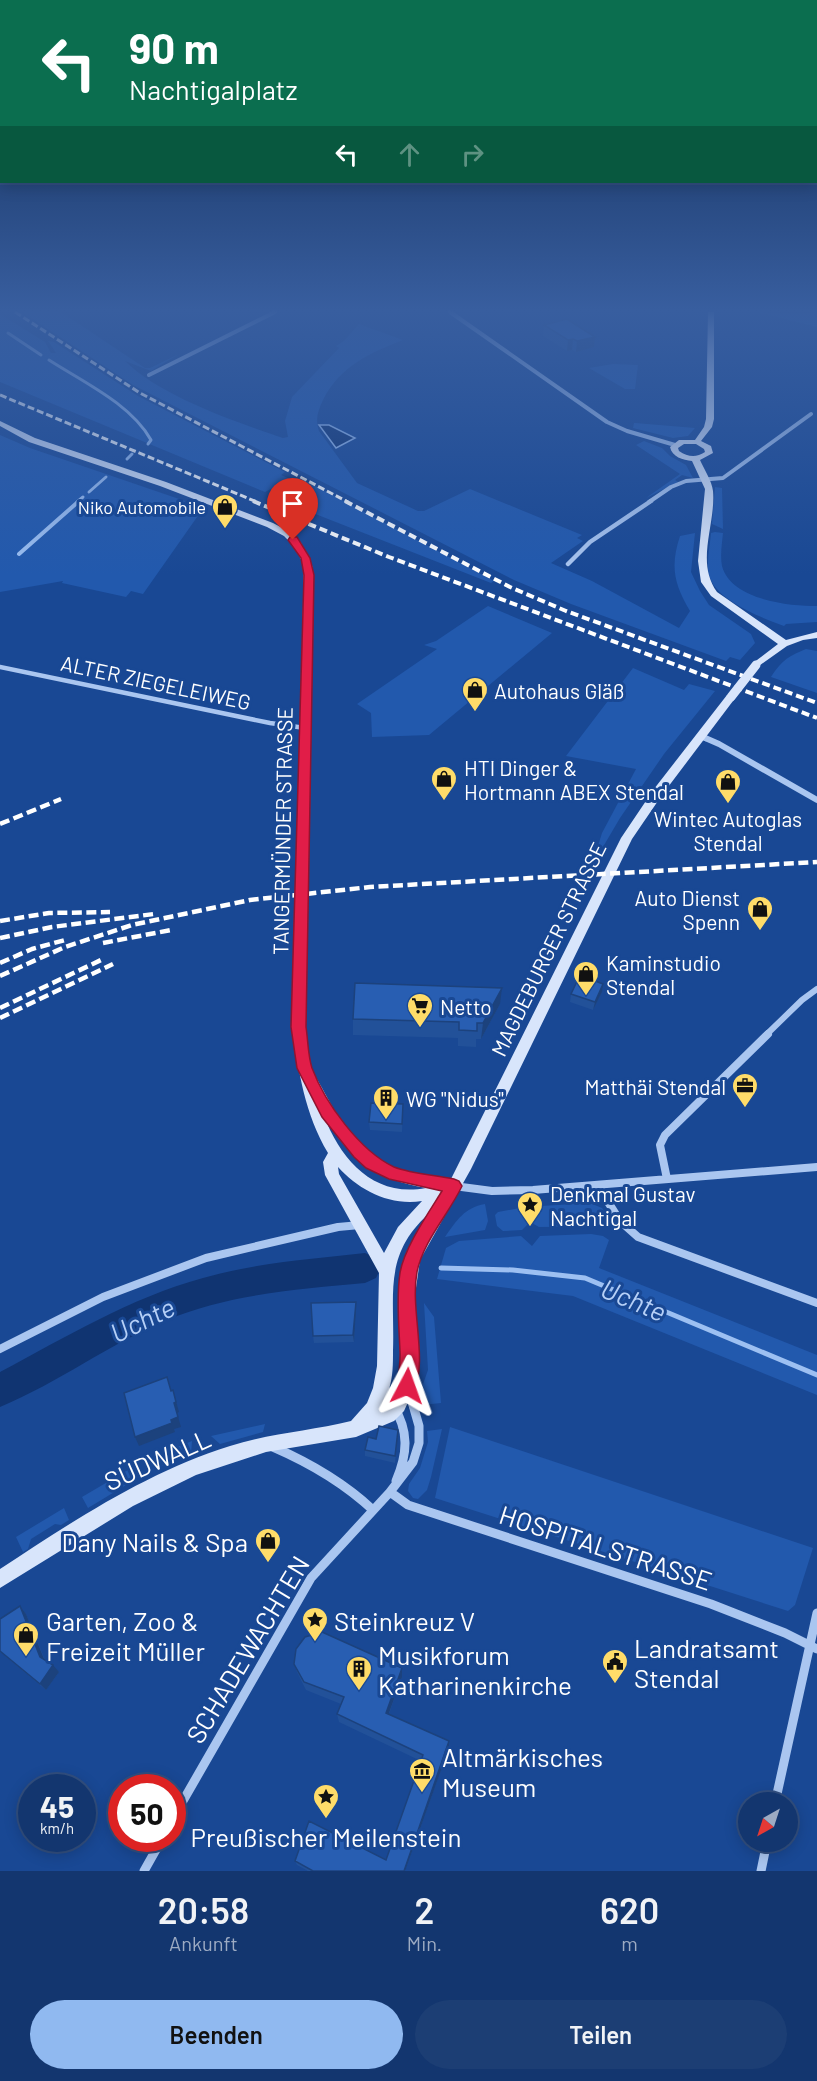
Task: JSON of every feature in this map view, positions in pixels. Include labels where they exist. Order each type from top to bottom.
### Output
[{"type":"main road","points":[[697,442],[708,427],[710,399]]},
{"type":"main road","name":"TANGERMÜNDER STRASSE","points":[[0,423],[32,440],[163,484],[280,530],[298,545],[306,558],[309,595],[299,1027],[308,1092],[317,1121],[335,1155]]},
{"type":"main road","points":[[697,442],[705,446],[709,453],[705,457],[695,459],[677,454],[674,450],[675,445],[697,442]]},
{"type":"main road","points":[[695,459],[706,480],[709,492],[702,568],[705,582],[714,594],[785,644]]},
{"type":"main road","name":"MAGDEBURGER STRASSE","points":[[384,1383],[384,1292],[391,1254],[403,1230],[423,1208],[454,1186],[627,838],[647,806],[756,665],[769,653],[785,644],[817,635]]},
{"type":"main road","name":"TANGERMÜNDER STRASSE","points":[[304,1068],[328,1112],[360,1152],[372,1163],[394,1174],[454,1186]]},
{"type":"main road","points":[[387,1272],[332,1174],[330,1162],[335,1155],[359,1178],[397,1195],[419,1196],[454,1186]]},
{"type":"main road","points":[[353,1429],[378,1421],[395,1409],[407,1386],[409,1270],[426,1232],[454,1186]]},
{"type":"main road","points":[[353,1429],[375,1407],[384,1383]]},
{"type":"main road","name":"SÜDWALL","points":[[0,1579],[106,1510],[150,1486],[206,1462],[267,1444],[353,1429]]},
{"type":"street","points":[[574,399],[599,417],[627,431],[675,445]]},
{"type":"street","points":[[568,564],[590,542],[671,487],[686,481],[723,478],[811,414]]},
{"type":"street","name":"ALTER ZIEGELEIWEG","points":[[0,667],[270,723],[305,728]]},
{"type":"street","points":[[700,736],[719,744],[817,800]]},
{"type":"street","points":[[667,1179],[660,1152],[660,1145],[665,1135],[802,1000],[817,989]]},
{"type":"street","points":[[454,1186],[477,1190],[510,1191],[817,1167]]},
{"type":"street","points":[[598,1185],[610,1208],[638,1237],[817,1303]]},
{"type":"street","points":[[0,1349],[103,1297],[207,1258],[338,1227],[361,1225]]},
{"type":"street","name":"SCHADEWACHTEN","points":[[384,1383],[390,1402],[404,1426],[406,1449],[401,1469],[390,1492]]},
{"type":"street","name":"SCHADEWACHTEN","points":[[186,1796],[311,1578],[390,1492],[413,1462],[419,1443],[419,1426],[407,1386]]},
{"type":"street","points":[[267,1444],[304,1461],[345,1485],[373,1510]]},
{"type":"street","name":"HOSPITALSTRASSE","points":[[390,1492],[408,1505],[711,1604],[813,1647]]},
{"type":"street","points":[[778,1792],[813,1647],[817,1613]]},
{"type":"street","points":[[144,1871],[155,1852]]},
{"type":"street","points":[[761,1871],[765,1852]]},
{"type":"shaded area","points":[[42,399],[144,399],[285,472],[281,475],[290,479],[265,492]]},
{"type":"shaded area","points":[[161,399],[183,399],[283,438],[288,437],[285,421],[291,399],[323,399],[318,411],[319,431],[357,483],[418,511],[424,511],[470,489],[582,535],[577,538],[583,541],[551,563],[592,581],[679,628],[690,611],[677,583],[675,557],[680,536],[695,533],[691,572],[700,591],[709,605],[751,634],[755,643],[740,660],[730,657],[726,661],[571,604],[514,580]]},
{"type":"shaded area","points":[[634,423],[695,428],[688,436],[673,438],[633,428]]},
{"type":"shaded area","points":[[319,425],[329,425],[355,438],[336,448]]},
{"type":"shaded area","points":[[0,435],[30,448],[185,501],[181,506],[202,510],[143,594],[131,591],[126,597],[62,583],[63,581],[0,592]]},
{"type":"shaded area","points":[[644,441],[662,448],[670,456],[686,465],[693,478],[682,475],[675,480],[678,482],[646,498],[680,474],[636,445]]},
{"type":"shaded area","points":[[296,478],[306,481],[494,581],[491,583],[295,506],[297,505],[269,493]]},
{"type":"shaded area","points":[[715,487],[722,488],[723,529],[712,524]]},
{"type":"shaded area","points":[[711,533],[723,533],[722,566],[737,587],[762,599],[792,605],[817,606],[817,622],[784,626],[740,607],[720,592],[713,584],[708,570]]},
{"type":"shaded area","points":[[488,606],[552,633],[429,735],[372,737],[371,713],[357,704],[437,649],[424,645],[436,641]]},
{"type":"shaded area","points":[[806,649],[817,651],[817,693],[771,677],[785,660]]},
{"type":"shaded area","points":[[633,668],[684,690],[689,684],[715,691],[664,754],[620,818],[600,852],[597,849],[602,833],[636,769],[566,756]]},
{"type":"shaded area","points":[[590,1203],[602,1208],[615,1226],[539,1227],[530,1222],[522,1230],[503,1231],[497,1226],[495,1215],[498,1212],[525,1207]]},
{"type":"shaded area","points":[[485,1204],[488,1221],[485,1230],[445,1237],[466,1212]]},
{"type":"shaded area","points":[[591,1234],[603,1236],[609,1240],[599,1268],[817,1355],[817,1395],[573,1296],[437,1279],[446,1248],[459,1241],[521,1236],[532,1246],[540,1236]]},
{"type":"shaded area","points":[[424,1303],[434,1317],[441,1403],[422,1405],[421,1390],[428,1370]]},
{"type":"shaded area","points":[[265,1424],[263,1432],[220,1444],[211,1436]]},
{"type":"shaded area","points":[[450,1427],[813,1548],[795,1605],[788,1611],[435,1498]]},
{"type":"shaded area","points":[[442,1429],[427,1490],[418,1499],[413,1498],[408,1491],[409,1484],[420,1468],[428,1442],[427,1431]]},
{"type":"shaded area","points":[[192,1441],[191,1454],[150,1471],[145,1460]]},
{"type":"shaded area","points":[[133,1467],[136,1479],[88,1508],[82,1497]]},
{"type":"shaded area","points":[[64,1508],[69,1520],[61,1525],[55,1524],[31,1539],[28,1549],[23,1552],[16,1537]]},
{"type":"building","points":[[580,975],[603,984],[595,1002],[571,994]]},
{"type":"building","points":[[355,983],[502,988],[483,1023],[477,1023],[477,1031],[459,1030],[459,1022],[353,1019]]},
{"type":"building","points":[[371,1103],[403,1104],[402,1124],[369,1122]]},
{"type":"building","points":[[356,1302],[353,1335],[313,1336],[311,1303]]},
{"type":"building","points":[[167,1377],[171,1391],[173,1390],[178,1417],[171,1420],[172,1423],[135,1437],[124,1393]]},
{"type":"building","points":[[379,1426],[398,1430],[395,1456],[365,1450],[368,1437],[376,1439]]},
{"type":"building","name":"Garten, Zoo & Freizeit Müller","points":[[20,1606],[40,1657],[53,1665],[40,1684],[0,1651],[0,1619]]},
{"type":"building","points":[[322,1632],[402,1668],[386,1713],[449,1741],[404,1871],[313,1871],[295,1861],[309,1821],[386,1860],[423,1755],[337,1714],[344,1697],[304,1682],[294,1664],[296,1649],[305,1637]]},
{"type":"waterway","points":[[111,399],[142,427],[151,440],[148,444]]},
{"type":"waterway","points":[[127,459],[132,454]]},
{"type":"waterway","points":[[89,492],[106,477]]},
{"type":"waterway","points":[[77,502],[83,497]]},
{"type":"waterway","points":[[19,554],[79,501]]},
{"type":"waterway","name":"Uchte","points":[[0,1390],[112,1330],[180,1300],[249,1282],[365,1268]]},
{"type":"waterway","name":"Uchte","points":[[441,1268],[513,1270],[585,1278],[817,1375]]},
{"type":"railway","points":[[10,399],[257,502]]},
{"type":"railway","points":[[152,399],[348,502]]},
{"type":"railway","points":[[253,501],[389,557],[817,718]]},
{"type":"railway","points":[[345,501],[510,587],[566,611],[817,703]]},
{"type":"railway","points":[[0,824],[61,799]]},
{"type":"railway","points":[[0,976],[65,947],[132,925],[250,900],[370,887],[817,862]]},
{"type":"railway","points":[[0,921],[49,913],[110,912]]},
{"type":"railway","points":[[0,938],[52,927],[154,914]]},
{"type":"railway","points":[[103,943],[171,930]]},
{"type":"railway","points":[[0,963],[32,949],[65,940]]},
{"type":"railway","points":[[0,1008],[101,960]]},
{"type":"railway","points":[[0,1018],[113,964]]},
{"type":"place","name":"Niko Automobile","points":[[225,530]]},
{"type":"place","name":"Autohaus Gläß","points":[[475,713]]},
{"type":"place","name":"HTI Dinger & Hortmann ABEX Stendal","points":[[444,802]]},
{"type":"place","name":"Wintec Autoglas Stendal","points":[[728,805]]},
{"type":"place","name":"Auto Dienst Spenn","points":[[760,932]]},
{"type":"place","name":"Kaminstudio Stendal","points":[[586,997]]},
{"type":"place","name":"Netto","points":[[420,1029]]},
{"type":"place","name":"Matthäi Stendal","points":[[745,1109]]},
{"type":"place","name":"WG \"Nidus\"","points":[[386,1121]]},
{"type":"place","name":"Denkmal Gustav Nachtigal","points":[[530,1228]]},
{"type":"place","name":"Dany Nails & Spa","points":[[268,1564]]},
{"type":"place","name":"Steinkreuz V","points":[[315,1643]]},
{"type":"place","name":"Garten, Zoo & Freizeit Müller","points":[[26,1658]]},
{"type":"place","name":"Landratsamt Stendal","points":[[615,1685]]},
{"type":"place","name":"Musikforum Katharinenkirche","points":[[359,1692]]},
{"type":"place","name":"Altmärkisches Museum","points":[[422,1794]]},
{"type":"place","name":"Preußischer Meilenstein","points":[[326,1820]]},
{"type":"route","points":[[293,540],[306,558],[309,575],[299,1027],[304,1068],[328,1112],[341,1130],[372,1163],[394,1174],[454,1186],[426,1232],[409,1270],[407,1281],[409,1360],[407,1386]]}]
